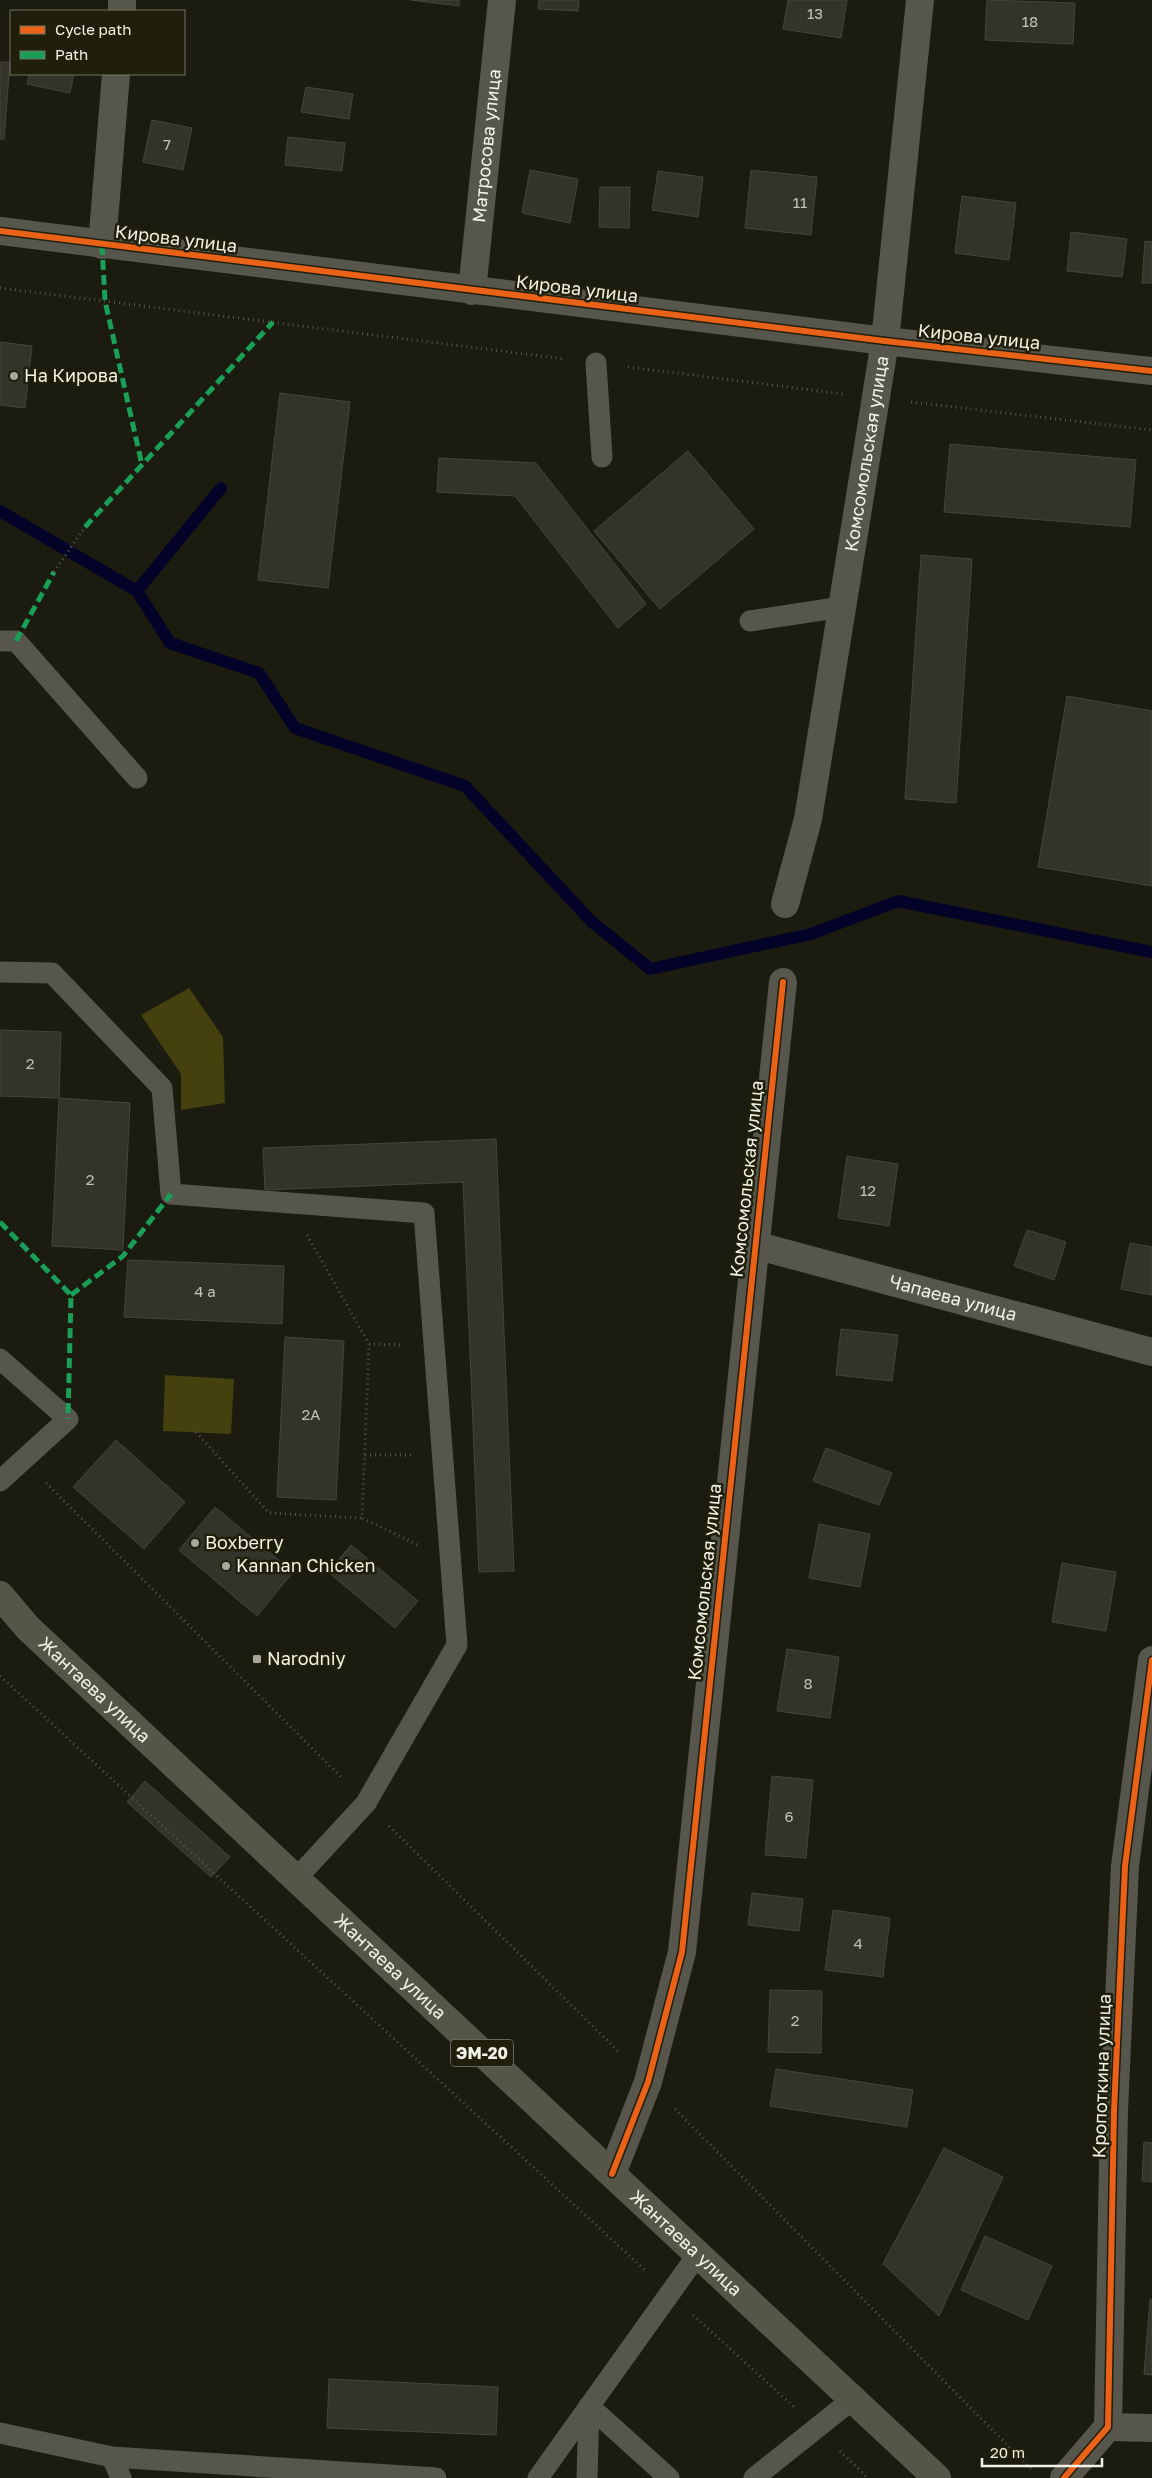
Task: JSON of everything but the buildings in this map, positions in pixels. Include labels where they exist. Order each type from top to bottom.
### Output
[{"type":"main road","name":"Жантаева улица","points":[[0,1595],[28,1628],[937,2478]]},
{"type":"main road","name":"ЭМ-20","points":[[0,1610],[28,1628]]},
{"type":"street","name":"Матросова улица","points":[[472,291],[502,0]]},
{"type":"street","name":"Комсомольская улица","points":[[785,904],[808,819],[885,341],[920,0]]},
{"type":"street","points":[[102,245],[116,75]]},
{"type":"street","name":"Кирова улица","points":[[0,231],[472,291],[1152,371]]},
{"type":"street","name":"Комсомольская улица","points":[[612,2174],[648,2082],[682,1952],[783,982]]},
{"type":"street","name":"Чапаева улица","points":[[755,1245],[1152,1352]]},
{"type":"street","name":"Кропоткина улица","points":[[1108,2427],[1114,2111],[1125,1866],[1152,1660]]},
{"type":"street","points":[[1064,2478],[1108,2427],[1152,2428]]},
{"type":"lane","points":[[596,363],[602,457]]},
{"type":"lane","points":[[750,621],[842,608]]},
{"type":"lane","points":[[0,641],[16,641],[137,778]]},
{"type":"lane","points":[[0,972],[52,973],[162,1088],[171,1194],[424,1213],[457,1645],[366,1803],[296,1879]]},
{"type":"lane","points":[[0,1359],[68,1419],[0,1481]]},
{"type":"lane","points":[[538,2478],[669,2292],[698,2254]]},
{"type":"lane","points":[[754,2478],[818,2430],[853,2400]]},
{"type":"lane","points":[[587,2478],[589,2406]]},
{"type":"lane","points":[[589,2406],[669,2478]]},
{"type":"lane","points":[[0,2433],[112,2457],[436,2478]]},
{"type":"lane","points":[[112,2457],[121,2478]]},
{"type":"path","points":[[54,572],[85,527]]},
{"type":"path","points":[[288,1202],[369,1344],[362,1518]]},
{"type":"path","points":[[196,1432],[269,1513],[362,1518],[450,1560]]},
{"type":"path","points":[[365,1455],[442,1455]]},
{"type":"path","points":[[23,1460],[648,2082],[1033,2471]]},
{"type":"path","points":[[0,1676],[669,2292],[868,2478]]},
{"type":"shaded area","points":[[189,988],[223,1037],[225,1103],[181,1110],[181,1074],[141,1015]]},
{"type":"shaded area","points":[[165,1375],[234,1379],[231,1434],[163,1431]]},
{"type":"waterway","points":[[137,591],[221,488]]},
{"type":"waterway","points":[[0,511],[137,591],[170,643],[259,673],[295,728],[465,786],[591,921],[650,969],[811,934],[898,901],[1152,952]]},
{"type":"marked path","points":[[102,245],[105,301],[142,465]]},
{"type":"marked path","points":[[85,527],[273,322]]},
{"type":"marked path","points":[[16,641],[54,572]]},
{"type":"marked path","points":[[71,1295],[123,1256],[171,1194]]},
{"type":"marked path","points":[[0,1222],[71,1295],[68,1419]]},
{"type":"cycle path","points":[[0,231],[885,341],[1152,371]]},
{"type":"cycle path","points":[[612,2174],[648,2082],[682,1952],[783,982]]},
{"type":"cycle path","points":[[1064,2478],[1108,2427],[1114,2111],[1125,1866],[1152,1660]]},
{"type":"place","name":"На Кирова","points":[[14,376]]},
{"type":"place","name":"Boxberry","points":[[195,1543]]},
{"type":"place","name":"Kannan Chicken","points":[[226,1566]]},
{"type":"place","name":"Narodniy","points":[[257,1659]]}]
